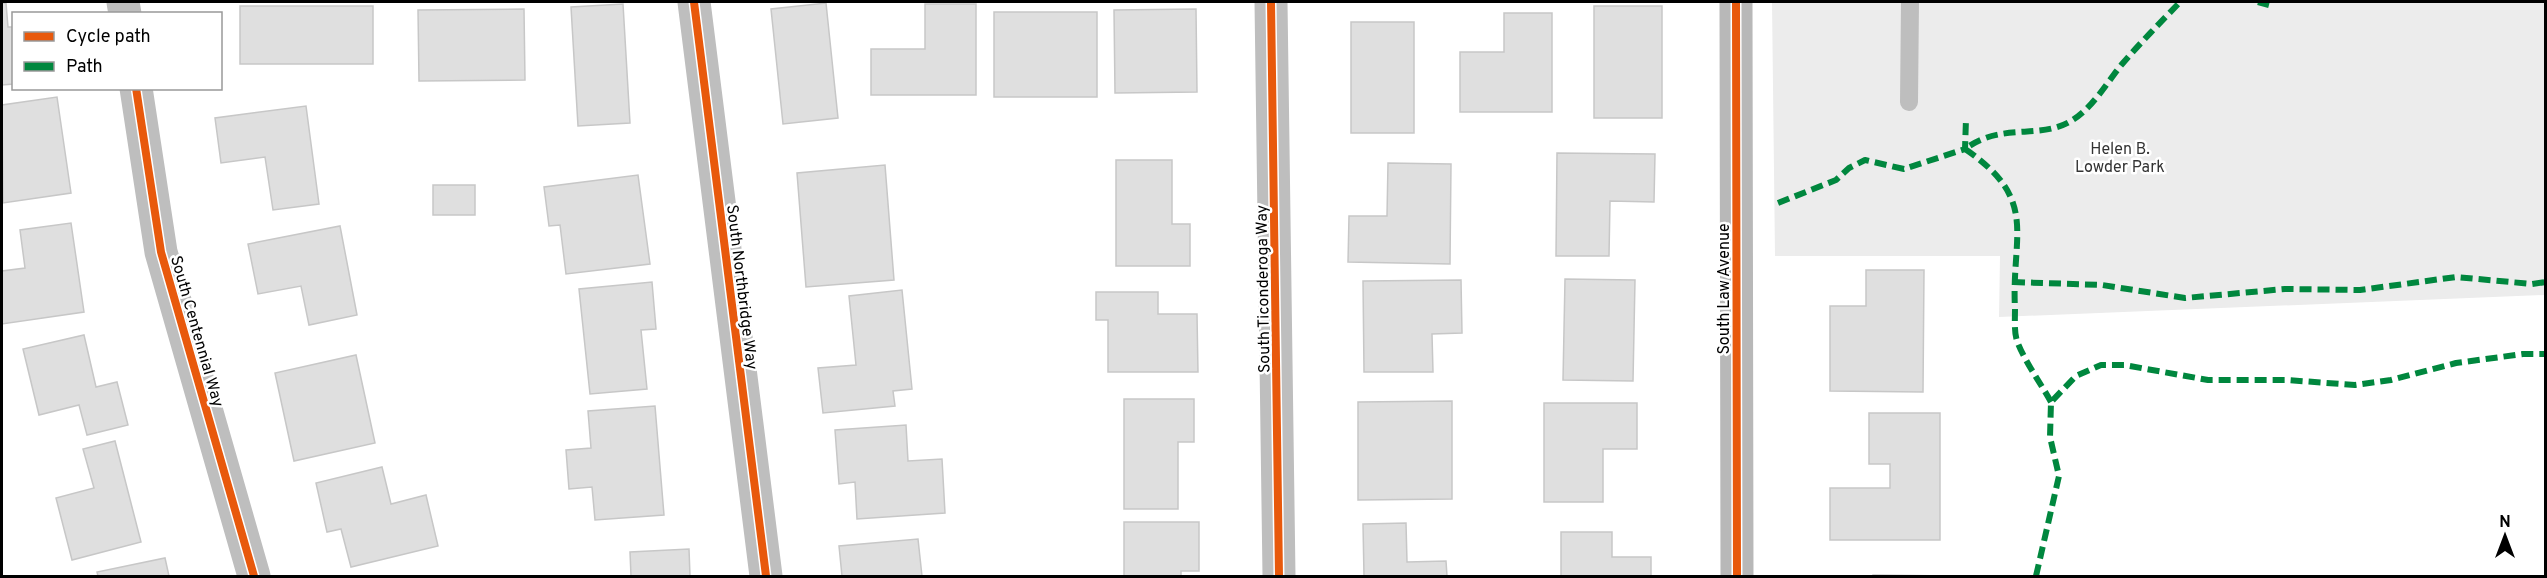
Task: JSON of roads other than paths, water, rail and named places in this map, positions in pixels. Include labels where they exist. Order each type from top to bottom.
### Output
[{"type":"street","name":"South Northbridge Way","points":[[694,2],[766,576]]},
{"type":"street","name":"South Ticonderoga Way","points":[[1271,2],[1279,576]]},
{"type":"street","name":"South Law Avenue","points":[[1736,2],[1737,576]]},
{"type":"street","name":"South Centennial Way","points":[[136,90],[161,252],[254,576]]},
{"type":"lane","points":[[1909,102],[1910,2]]},
{"type":"park label","name":"Helen B. Lowder Park","points":[[2120,157]]}]
